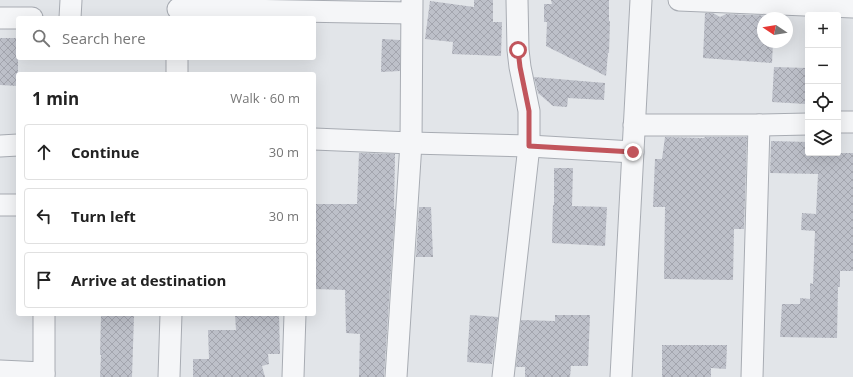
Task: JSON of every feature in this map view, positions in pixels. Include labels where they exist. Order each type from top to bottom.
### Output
[{"type":"street","points":[[70,16],[71,0]]},
{"type":"street","points":[[503,377],[529,146],[529,111],[518,50],[517,0]]},
{"type":"street","points":[[621,377],[641,0]]},
{"type":"street","points":[[679,0],[760,2],[853,7]]},
{"type":"street","points":[[178,9],[301,6],[411,6],[411,143],[396,377]]},
{"type":"street","points":[[0,18],[16,18]]},
{"type":"street","points":[[177,60],[177,72]]},
{"type":"street","points":[[841,122],[853,122]]},
{"type":"street","points":[[634,125],[805,124]]},
{"type":"street","points":[[752,377],[759,125]]},
{"type":"street","points":[[316,139],[529,146],[633,152]]},
{"type":"street","points":[[0,146],[16,145]]},
{"type":"street","points":[[0,205],[16,205]]},
{"type":"street","points":[[0,371],[44,375],[44,316]]},
{"type":"street","points":[[169,377],[171,316]]},
{"type":"street","points":[[293,377],[295,316]]},
{"type":"building","points":[[474,0],[493,0],[493,22],[502,22],[501,56],[452,54],[453,42],[425,39],[430,1],[474,7]]},
{"type":"building","points":[[551,0],[609,0],[609,53],[606,76],[546,46],[547,22],[544,22],[544,4],[552,4]]},
{"type":"building","points":[[705,13],[713,13],[720,17],[726,14],[757,15],[757,48],[773,48],[772,63],[703,58]]},
{"type":"building","points":[[0,38],[16,38],[16,60],[18,60],[18,72],[16,72],[16,86],[0,85]]},
{"type":"building","points":[[382,39],[400,40],[400,71],[381,72]]},
{"type":"building","points":[[774,67],[805,68],[805,104],[772,102]]},
{"type":"building","points":[[534,77],[605,83],[604,100],[568,98],[567,107],[553,106],[538,93]]},
{"type":"building","points":[[665,137],[747,137],[744,229],[734,229],[733,280],[664,279],[665,207],[653,207],[655,159],[662,159]]},
{"type":"building","points":[[771,141],[805,142],[805,156],[841,156],[841,153],[853,153],[853,271],[840,271],[840,287],[838,287],[837,338],[780,337],[782,304],[800,304],[800,298],[810,299],[810,283],[813,284],[815,231],[801,230],[802,213],[816,214],[818,174],[770,173]]},
{"type":"building","points":[[359,153],[395,154],[395,209],[384,377],[359,377],[360,334],[346,333],[345,290],[316,289],[316,204],[357,204]]},
{"type":"building","points":[[554,168],[573,168],[572,206],[607,207],[605,246],[552,243]]},
{"type":"building","points":[[419,207],[431,207],[433,257],[416,257]]},
{"type":"building","points":[[470,315],[498,317],[492,364],[467,362]]},
{"type":"building","points":[[555,315],[590,315],[588,366],[571,366],[570,377],[525,377],[525,367],[516,367],[521,320],[555,321]]},
{"type":"building","points":[[101,316],[134,316],[132,377],[100,377]]},
{"type":"building","points":[[235,316],[279,316],[280,354],[268,354],[269,364],[262,366],[265,377],[193,377],[193,359],[209,359],[208,330],[236,330]]},
{"type":"building","points":[[662,345],[727,345],[726,369],[711,368],[711,377],[662,377]]},
{"type":"route","points":[[518,50],[529,111],[529,146],[633,152]]}]
